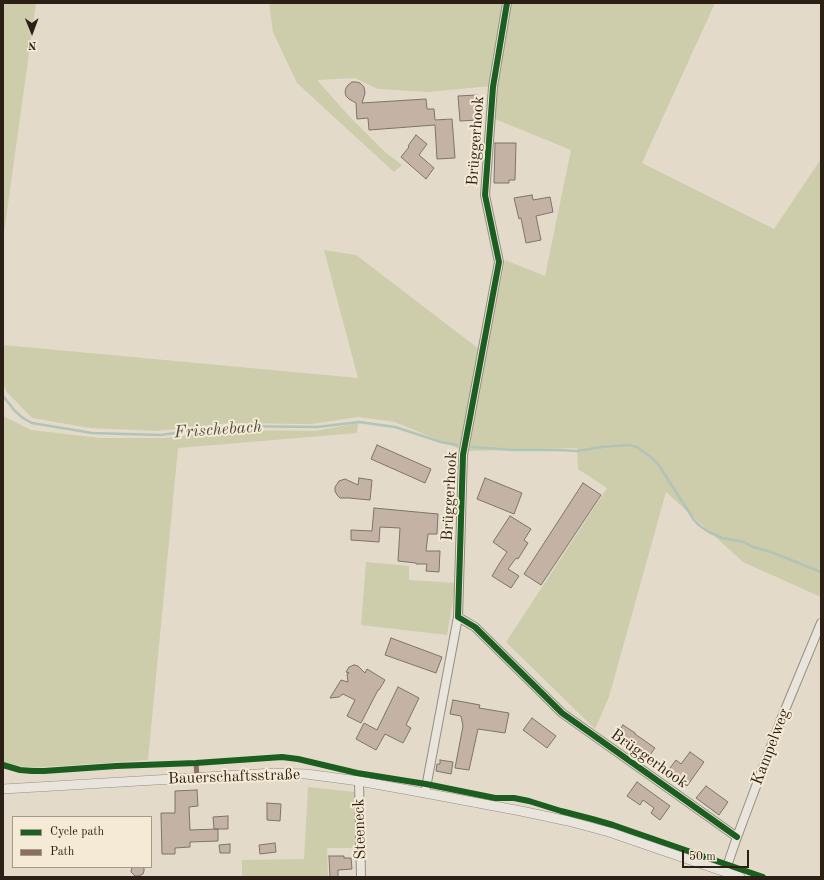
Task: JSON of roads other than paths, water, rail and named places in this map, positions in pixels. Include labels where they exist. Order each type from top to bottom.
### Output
[{"type":"street","name":"Brüggerhook","points":[[507,3],[493,87],[485,195],[499,262],[463,455],[458,617],[475,627],[562,713],[737,836]]},
{"type":"street","points":[[425,793],[458,617]]},
{"type":"street","name":"Kampelweg","points":[[725,872],[782,717],[821,623]]},
{"type":"street","name":"Bauerschaftsstraße","points":[[3,790],[274,773],[306,774],[359,781],[568,821],[610,832],[740,877]]},
{"type":"street","name":"Steeneck","points":[[359,781],[362,877]]},
{"type":"waterway","name":"Frischebach","points":[[3,396],[15,411],[32,423],[92,433],[160,435],[232,426],[317,427],[359,422],[395,427],[441,442],[457,445]]},
{"type":"waterway","points":[[472,447],[512,450],[577,451],[629,445],[637,447],[658,464],[694,520],[700,526],[722,538],[744,542],[753,547],[771,552],[821,572]]}]
